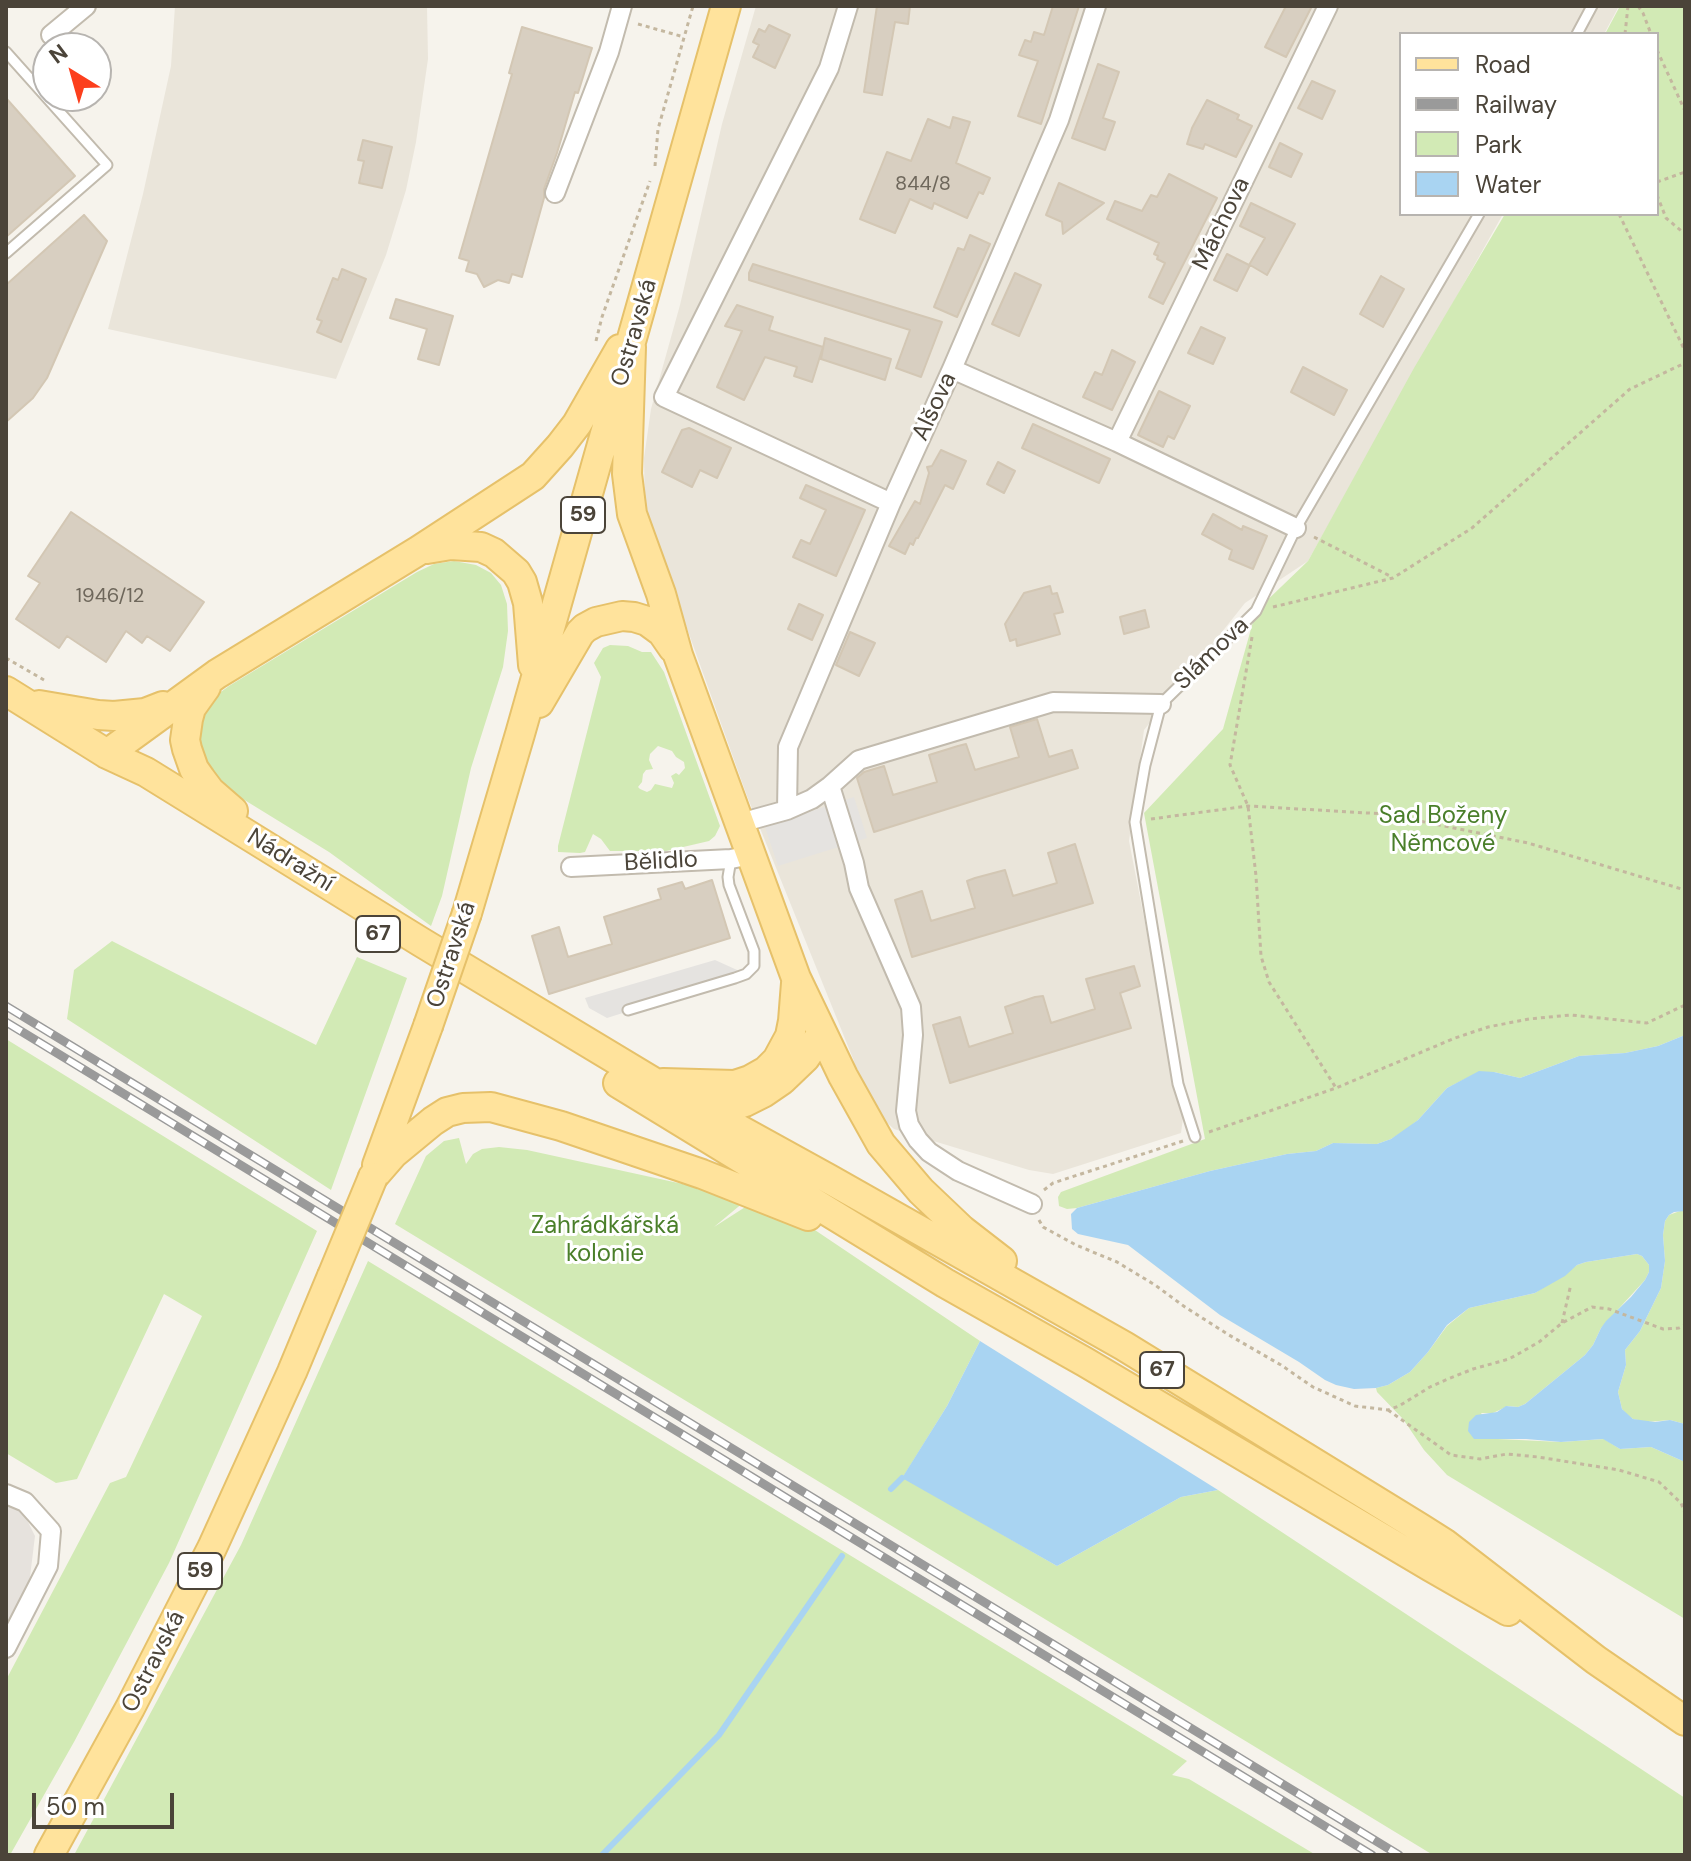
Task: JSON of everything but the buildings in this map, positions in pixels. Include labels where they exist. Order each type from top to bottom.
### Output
[{"type":"main road","name":"Ostravská","points":[[49,1855],[130,1708],[212,1548],[292,1372],[373,1177],[467,913],[642,310],[726,6]]},
{"type":"main road","points":[[418,551],[542,467],[577,424],[642,310]]},
{"type":"main road","points":[[631,347],[627,474],[630,504],[678,655]]},
{"type":"main road","points":[[418,551],[451,545],[481,547],[494,553],[516,572],[528,603],[534,684]]},
{"type":"main road","name":"67","points":[[418,551],[217,674],[107,754],[139,782],[435,970],[654,1094],[888,1249],[1431,1567],[1596,1660]]},
{"type":"main road","points":[[520,734],[580,633],[596,622],[622,616],[647,621],[662,632],[678,655]]},
{"type":"main road","name":"67","points":[[654,1094],[735,1085],[766,1071],[777,1060],[790,1036],[796,978],[741,857],[740,823],[678,655]]},
{"type":"main road","points":[[217,674],[191,708],[185,740],[190,759],[210,791],[288,859]]},
{"type":"main road","name":"67","points":[[15,696],[98,715],[130,716],[153,710],[189,694]]},
{"type":"main road","name":"Nádražní","points":[[15,696],[107,754],[146,772],[288,859],[654,1094]]},
{"type":"main road","points":[[796,978],[862,1112],[881,1144],[921,1191],[962,1230],[1013,1269],[1124,1346]]},
{"type":"main road","points":[[707,1112],[745,1102],[782,1080],[805,1058],[822,1033]]},
{"type":"main road","name":"67","points":[[654,1094],[707,1112],[1124,1346],[1444,1543],[1596,1660],[1685,1721]]},
{"type":"main road","points":[[373,1177],[411,1138],[447,1112],[491,1107],[561,1126],[740,1187],[888,1249]]},
{"type":"street","points":[[55,32],[86,6]]},
{"type":"street","name":"Ostravská","points":[[848,6],[829,68],[664,397],[891,503]]},
{"type":"street","name":"Alšova","points":[[787,810],[788,747],[1059,120],[1096,6]]},
{"type":"street","name":"Máchova","points":[[1117,442],[1328,6]]},
{"type":"street","points":[[555,193],[609,52],[620,13]]},
{"type":"street","points":[[952,369],[1117,442],[1296,528]]},
{"type":"street","name":"Slámova","points":[[740,823],[787,810],[812,799],[859,760],[1053,702],[1161,704]]},
{"type":"street","points":[[830,786],[859,888],[911,1007],[913,1035],[906,1111],[909,1125],[929,1152],[958,1171],[1032,1204]]},
{"type":"street","name":"Bělidlo","points":[[571,867],[741,857]]},
{"type":"street","points":[[6,1494],[25,1502],[51,1531],[48,1566],[6,1648]]},
{"type":"lane","points":[[1578,32],[1592,6]]},
{"type":"lane","points":[[6,52],[107,165],[6,253]]},
{"type":"lane","name":"Slámova","points":[[1161,704],[1256,611],[1296,528],[1478,216]]},
{"type":"lane","points":[[1161,704],[1145,765],[1135,822],[1178,1084],[1195,1137]]},
{"type":"lane","points":[[628,1010],[735,978],[746,974],[754,966],[754,951],[728,877],[741,857]]},
{"type":"path","points":[[594,348],[654,170],[658,129],[693,6]]},
{"type":"path","points":[[1625,32],[1628,6]]},
{"type":"path","points":[[1638,6],[1650,32]]},
{"type":"path","points":[[620,13],[684,37]]},
{"type":"path","points":[[1659,54],[1685,111]]},
{"type":"path","points":[[1659,181],[1685,172]]},
{"type":"path","points":[[1659,200],[1666,218],[1685,234]]},
{"type":"path","points":[[1620,216],[1685,351]]},
{"type":"path","points":[[1336,1088],[1269,982],[1261,956],[1248,806],[1230,765],[1256,611],[1393,578],[1472,528],[1630,389],[1685,363]]},
{"type":"path","points":[[1296,528],[1393,578]]},
{"type":"path","points":[[6,658],[49,683]]},
{"type":"path","points":[[1135,822],[1248,806],[1385,814],[1528,843],[1685,890]]},
{"type":"path","points":[[1685,1005],[1647,1023],[1571,1015],[1488,1027],[1336,1088],[1053,1183],[1032,1204],[1043,1227],[1117,1262],[1313,1387],[1355,1406],[1388,1410],[1407,1403],[1448,1379],[1509,1359],[1592,1307],[1609,1309],[1663,1329],[1685,1325]]},
{"type":"path","points":[[1562,1323],[1571,1284]]},
{"type":"path","points":[[1388,1410],[1451,1455],[1480,1459],[1507,1454],[1619,1470],[1659,1482],[1681,1503],[1685,1513]]},
{"type":"shaded area","points":[[175,6],[427,6],[428,59],[406,190],[386,255],[336,379],[108,329],[143,194],[171,66]]},
{"type":"shaded area","points":[[756,6],[1619,6],[1605,32],[1399,32],[1399,216],[1502,216],[1308,561],[1245,603],[1144,730],[1129,841],[1183,1118],[1181,1133],[1053,1174],[1029,1170],[894,1129],[878,1115],[857,1078],[854,1061],[747,796],[645,511],[644,458],[651,409],[680,305],[722,124]]},
{"type":"shaded area","points":[[854,797],[867,838],[778,866],[765,827]]},
{"type":"shaded area","points":[[715,960],[746,974],[607,1018],[589,1008],[585,998]]},
{"type":"shaded area","points":[[6,1504],[22,1510],[35,1536],[29,1585],[6,1629]]},
{"type":"green space","name":"Sad Boženy Němcové","points":[[1620,6],[1685,6],[1685,1035],[1658,1046],[1625,1053],[1579,1056],[1520,1078],[1479,1072],[1447,1088],[1406,1130],[1377,1144],[1333,1143],[1316,1151],[1287,1154],[1210,1171],[1077,1208],[1059,1206],[1061,1192],[1205,1139],[1144,813],[1223,729],[1256,611],[1308,561],[1414,368],[1504,216],[1659,216],[1659,32],[1606,32]]},
{"type":"green space","points":[[454,561],[476,565],[491,573],[501,585],[507,604],[508,631],[503,667],[471,768],[442,896],[431,926],[329,852],[225,788],[202,754],[198,734],[202,715],[214,697],[229,686],[417,572],[434,564]]},
{"type":"green space","points":[[610,645],[628,646],[651,652],[664,672],[720,826],[709,841],[666,851],[610,851],[593,834],[585,852],[558,852],[601,677],[594,663],[603,648]],"holes":[[[658,746],[672,751],[684,762],[685,768],[679,775],[671,776],[674,783],[672,788],[655,784],[647,792],[640,789],[643,774],[653,769],[650,754]]]},
{"type":"green space","points":[[112,941],[316,1045],[357,957],[407,978],[331,1190],[67,1019],[74,970]]},
{"type":"green space","points":[[6,1039],[317,1231],[169,1563],[10,1855],[6,1855],[6,1680],[110,1483],[126,1477],[202,1316],[164,1294],[77,1479],[56,1483],[6,1453]]},
{"type":"green space","name":"Zahrádkářská kolonie","points":[[459,1138],[466,1164],[473,1154],[482,1149],[527,1150],[692,1186],[744,1202],[714,1227],[750,1204],[800,1220],[980,1341],[947,1406],[903,1477],[1057,1566],[1181,1497],[1218,1490],[1685,1798],[1685,1855],[1433,1855],[395,1224],[426,1156],[444,1141]]},
{"type":"green space","points":[[1685,1211],[1685,1424],[1670,1420],[1647,1422],[1626,1414],[1618,1392],[1626,1365],[1625,1350],[1640,1331],[1661,1288],[1665,1221],[1669,1215]]},
{"type":"green space","points":[[1637,1254],[1649,1265],[1645,1280],[1601,1328],[1585,1355],[1525,1404],[1508,1406],[1493,1413],[1481,1413],[1498,1439],[1561,1442],[1604,1439],[1620,1449],[1651,1447],[1685,1462],[1685,1619],[1447,1475],[1376,1388],[1410,1372],[1447,1326],[1469,1308],[1535,1293],[1586,1262]]},
{"type":"green space","points":[[368,1261],[1187,1761],[1172,1775],[1189,1779],[1316,1855],[74,1855],[241,1545]]},
{"type":"water","points":[[1685,1035],[1685,1211],[1674,1212],[1665,1221],[1661,1288],[1640,1331],[1625,1350],[1626,1365],[1618,1392],[1622,1409],[1633,1419],[1655,1422],[1670,1420],[1685,1424],[1685,1462],[1651,1447],[1620,1449],[1603,1439],[1561,1442],[1474,1439],[1468,1431],[1469,1422],[1476,1415],[1525,1404],[1585,1355],[1606,1321],[1645,1280],[1649,1265],[1637,1254],[1586,1262],[1535,1293],[1469,1308],[1447,1325],[1410,1372],[1388,1385],[1354,1389],[1325,1380],[1220,1315],[1128,1245],[1078,1234],[1072,1229],[1071,1214],[1077,1208],[1210,1171],[1287,1154],[1316,1151],[1333,1143],[1377,1144],[1391,1139],[1418,1120],[1447,1088],[1479,1071],[1520,1078],[1579,1056],[1625,1053],[1658,1046]]},
{"type":"water","points":[[980,1341],[1218,1490],[1181,1497],[1057,1566],[902,1478],[947,1406]]},
{"type":"waterway","points":[[891,1489],[902,1478]]},
{"type":"waterway","points":[[602,1855],[719,1735],[842,1556]]},
{"type":"railway","points":[[6,1006],[1399,1855]]},
{"type":"railway","points":[[6,1022],[1372,1855]]}]
